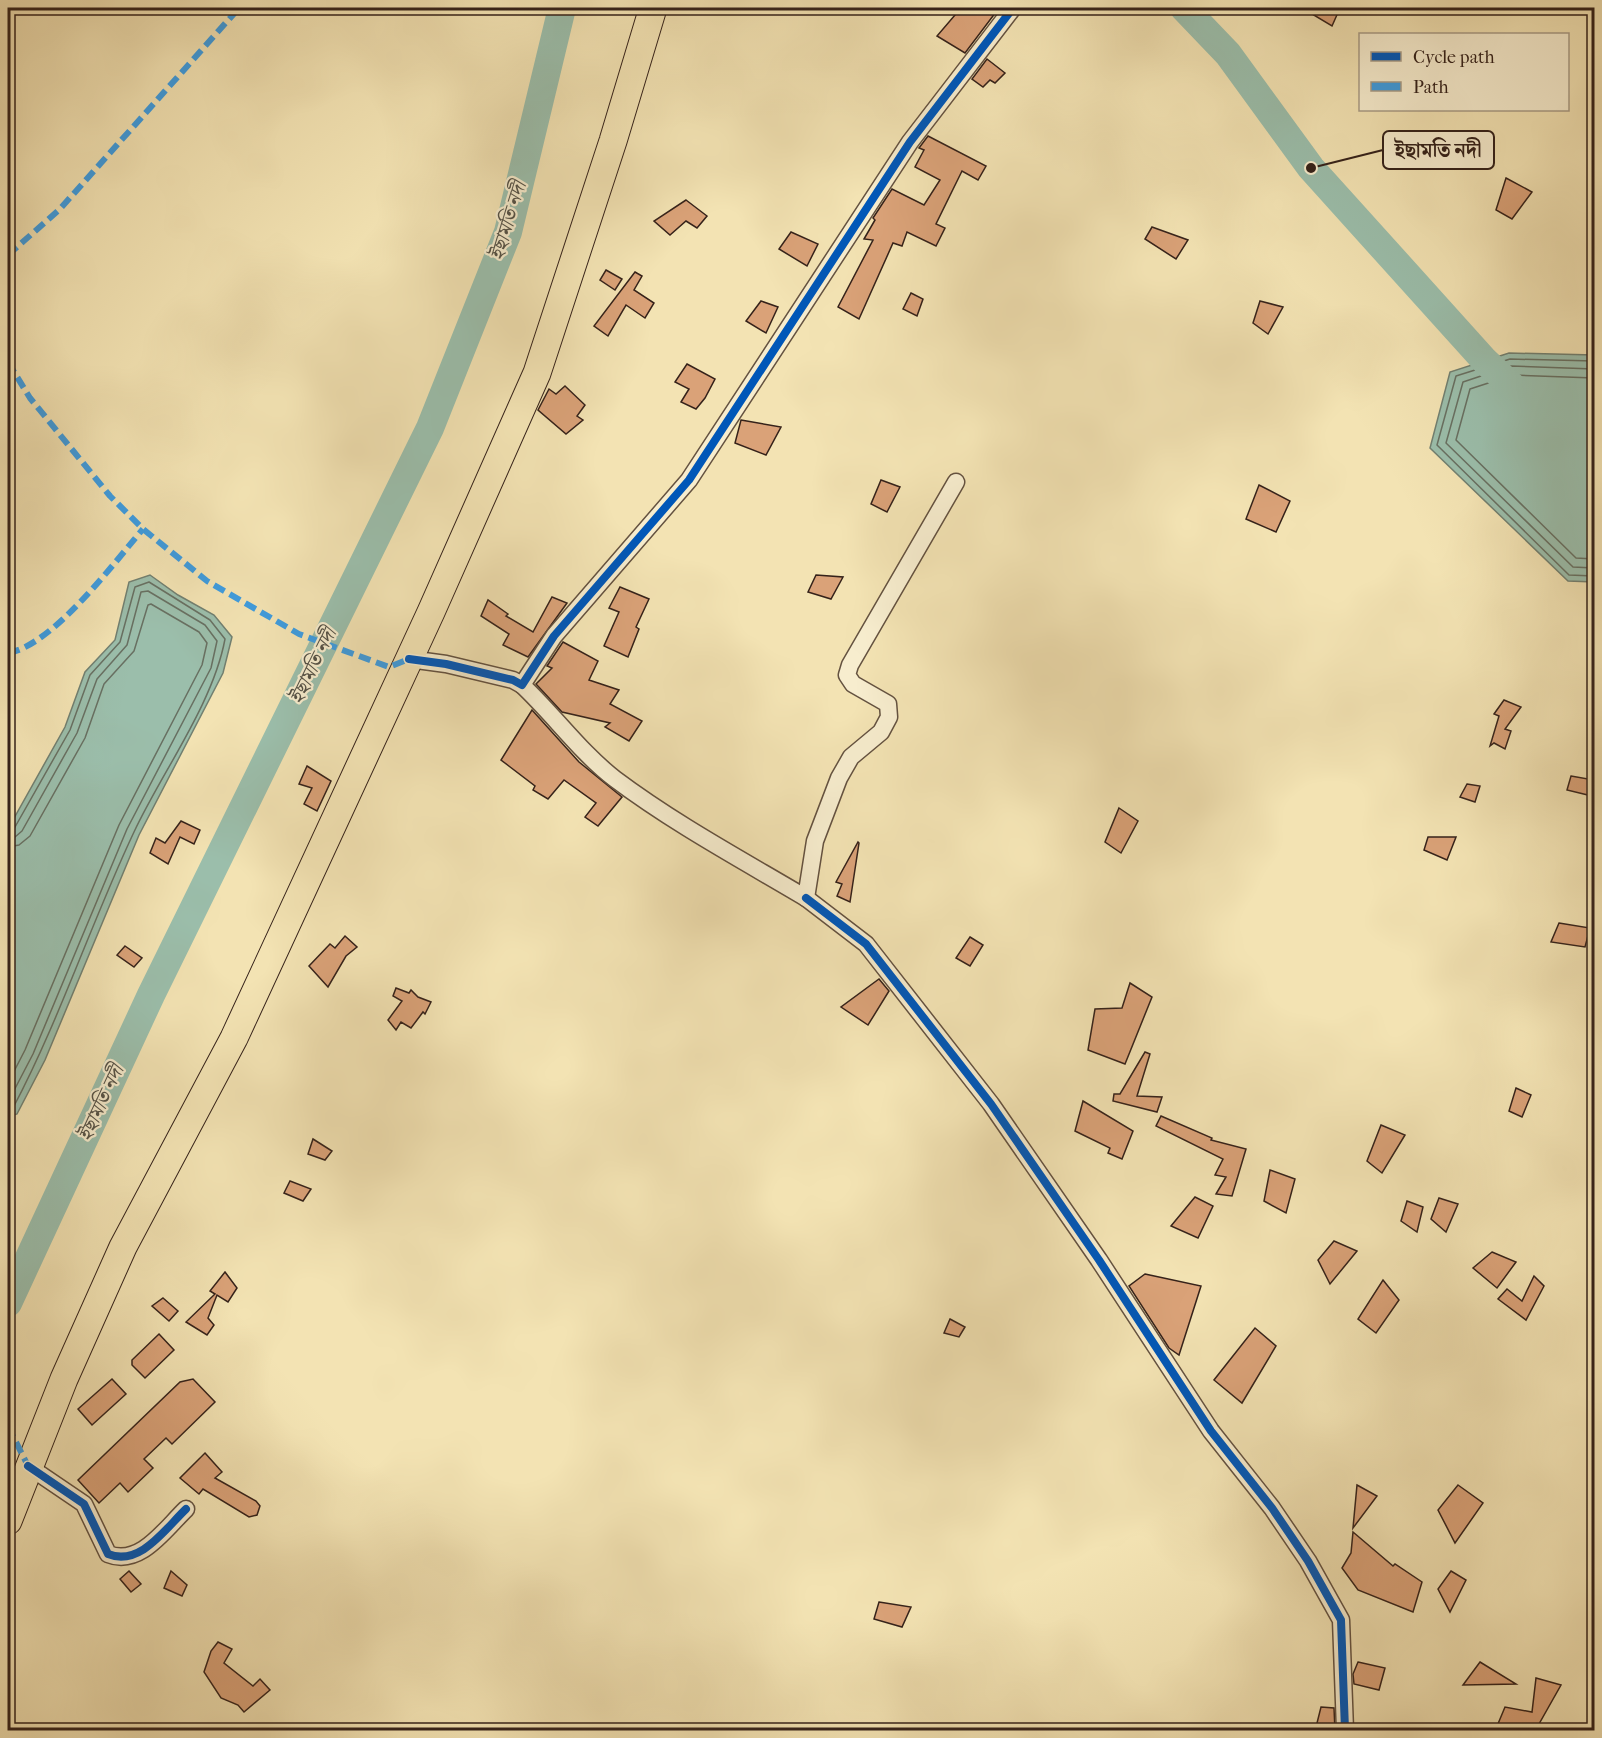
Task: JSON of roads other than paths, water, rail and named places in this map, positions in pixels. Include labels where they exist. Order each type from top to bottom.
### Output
[{"type":"main road","points":[[8,1521],[28,1466],[123,1246],[234,1038],[409,659],[537,373],[613,141],[652,8]]},
{"type":"street","points":[[522,685],[554,636],[689,480],[910,142],[1013,8]]},
{"type":"street","points":[[806,898],[815,841],[839,778],[851,757],[881,732],[889,717],[888,704],[853,684],[847,675],[850,664],[956,482]]},
{"type":"street","points":[[409,659],[446,664],[513,680],[522,685],[560,728],[614,778],[669,815],[806,898],[866,944],[991,1104],[1093,1251],[1211,1431],[1272,1508],[1308,1561],[1341,1620],[1345,1731]]},
{"type":"street","points":[[28,1466],[84,1504],[108,1554],[119,1558],[135,1556],[146,1548],[186,1509]]},
{"type":"water","points":[[1509,353],[1594,355],[1594,582],[1568,581],[1430,448],[1450,372]]},
{"type":"water","points":[[150,575],[178,595],[214,615],[232,637],[223,673],[139,835],[45,1060],[17,1114],[8,1117],[8,829],[65,727],[85,672],[115,640],[129,582]]},
{"type":"waterway","name":"ইছামতি নদী","points":[[8,1303],[151,995],[430,428],[508,232],[562,8]]},
{"type":"waterway","name":"ইছামতি নদী","points":[[1184,8],[1228,54],[1311,168],[1485,361],[1513,387]]},
{"type":"place","name":"ইছামতি নদী","points":[[1311,168]]}]
